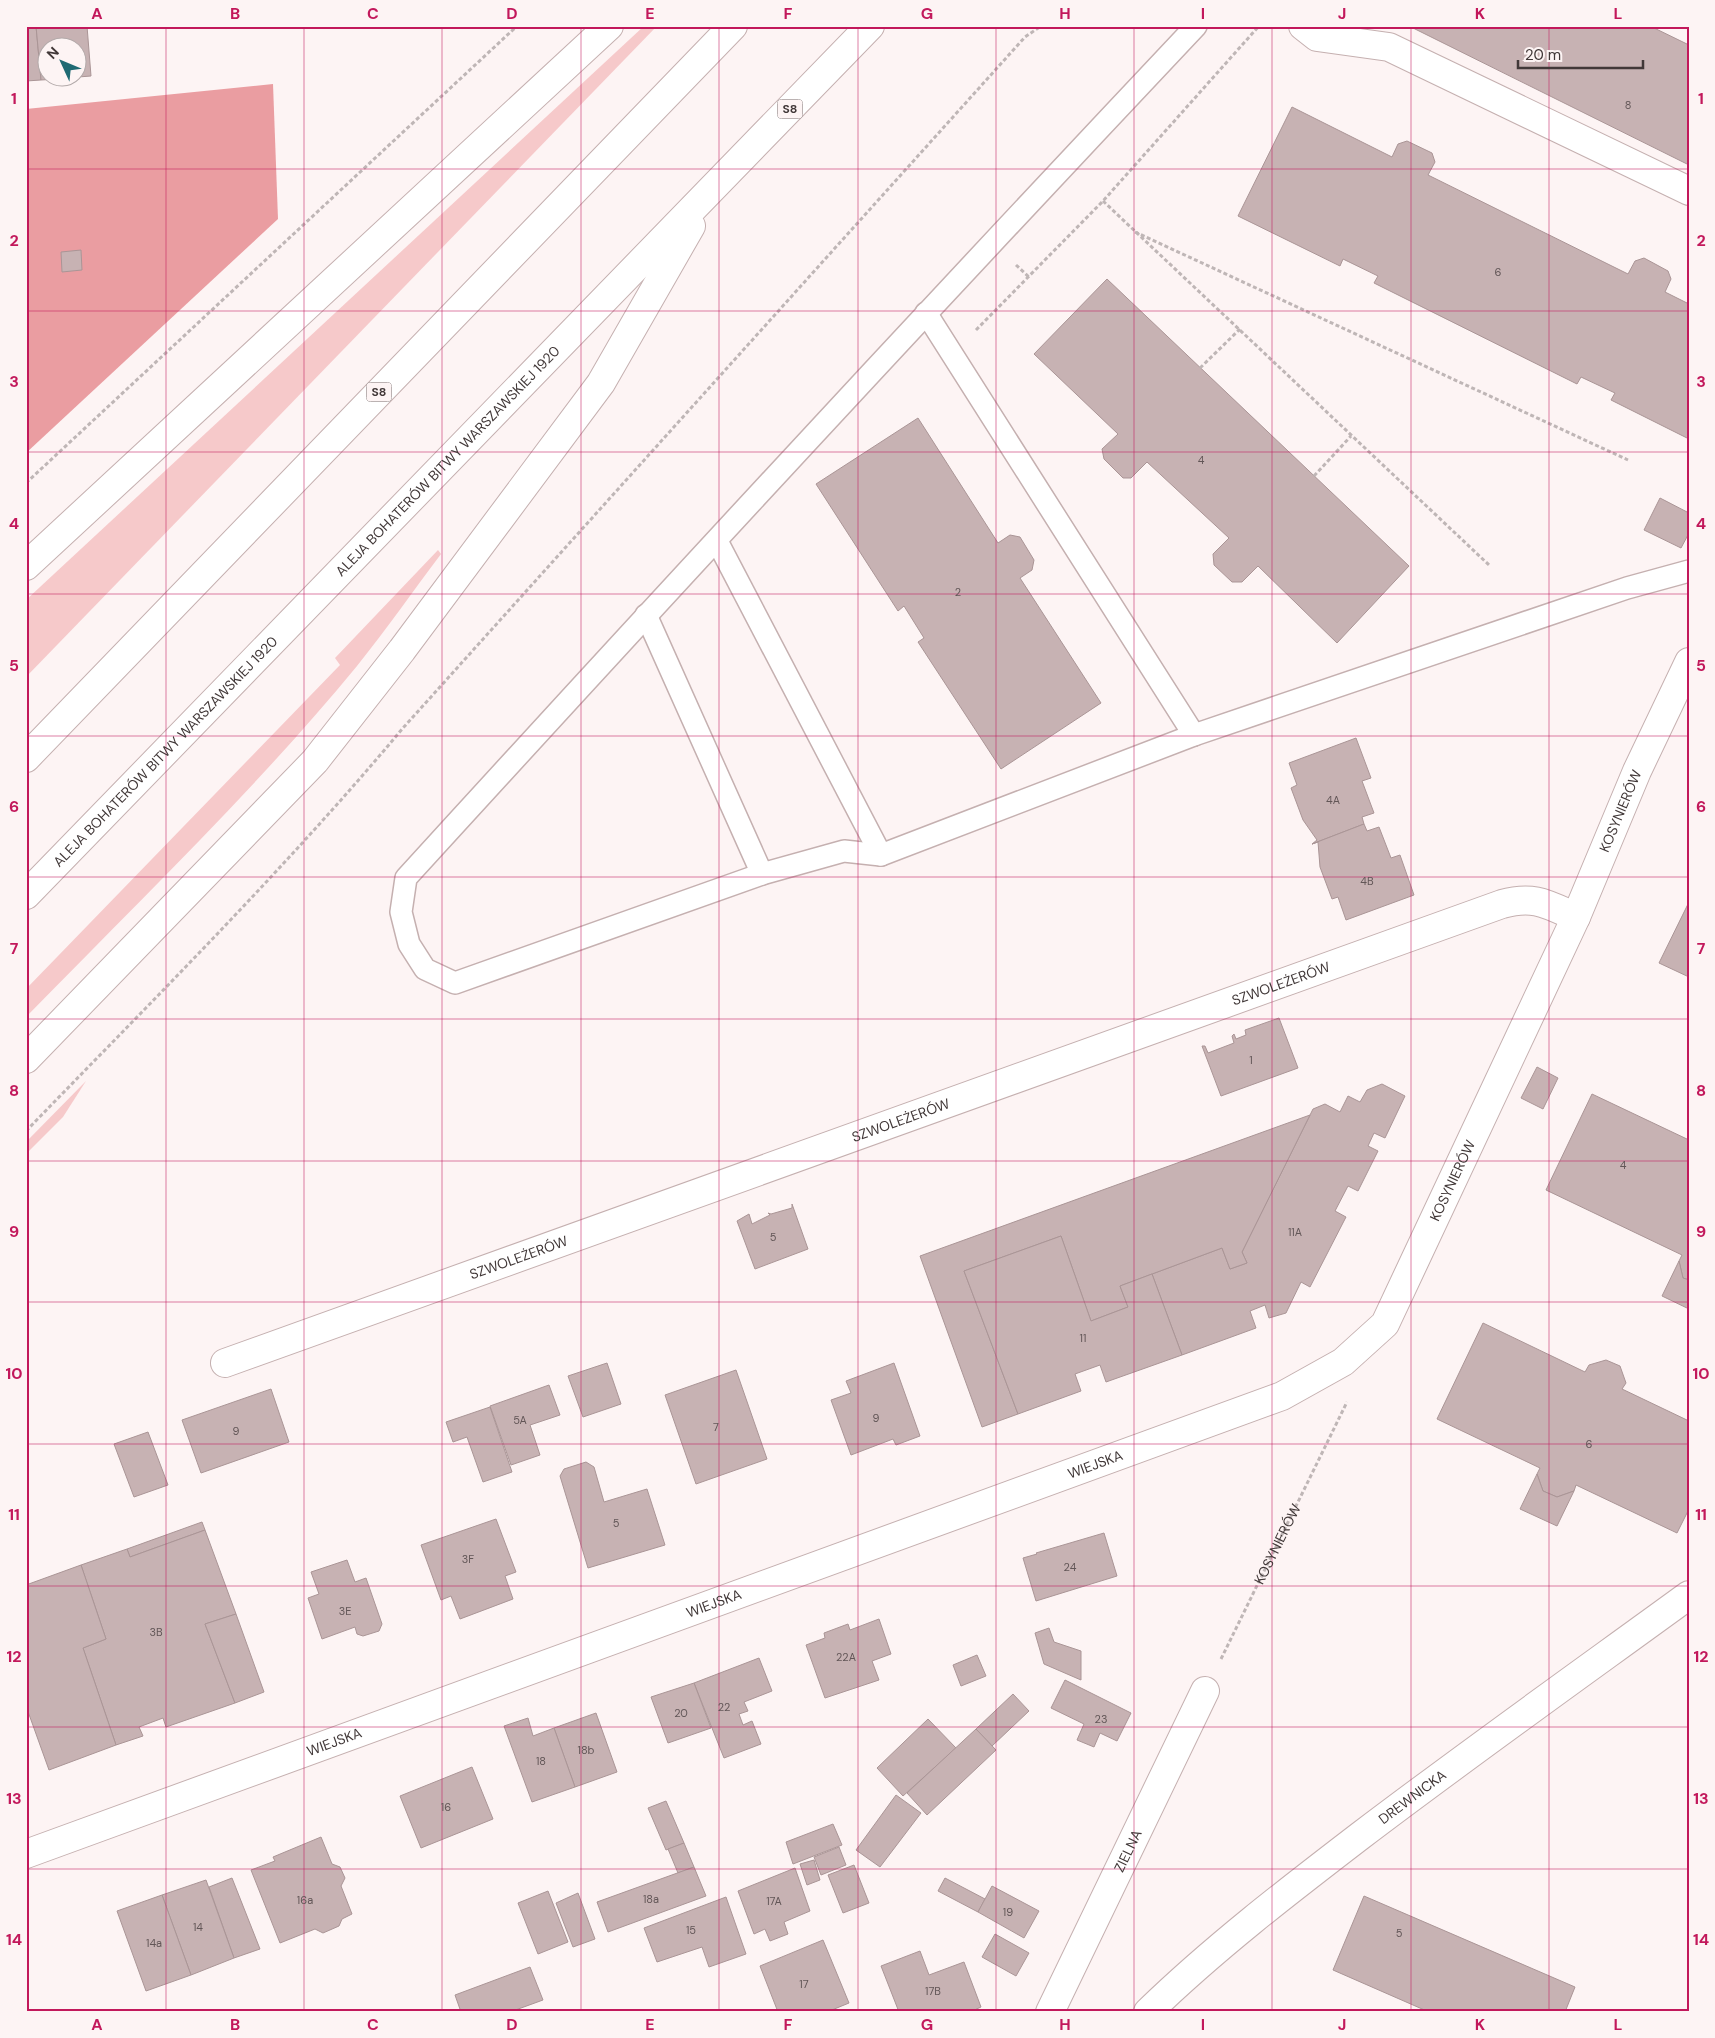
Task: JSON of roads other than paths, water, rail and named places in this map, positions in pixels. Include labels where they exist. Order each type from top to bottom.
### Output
[{"type":"main road","points":[[26,566],[609,26]]},
{"type":"main road","name":"S8","points":[[26,758],[732,26]]},
{"type":"main road","name":"ALEJA BOHATERÓW BITWY WARSZAWSKIEJ 1920","points":[[26,896],[870,26]]},
{"type":"main road","points":[[1303,26],[1317,36],[1389,47],[1689,190]]},
{"type":"main road","points":[[26,1059],[321,754],[402,650],[601,382],[710,192]]},
{"type":"main road","name":"KOSYNIERÓW","points":[[1385,1324],[1576,917],[1637,771],[1689,662]]},
{"type":"main road","name":"SZWOLEŻERÓW","points":[[225,1363],[1502,904],[1520,899],[1536,900],[1576,917]]},
{"type":"main road","name":"WIEJSKA","points":[[26,1854],[1282,1396],[1343,1362],[1385,1324]]},
{"type":"main road","name":"DREWNICKA","points":[[1148,2012],[1190,1971],[1301,1880],[1399,1806],[1689,1595]]},
{"type":"main road","name":"ZIELNA","points":[[1050,2012],[1205,1691]]},
{"type":"lane","points":[[1196,26],[926,313],[406,878],[402,912],[409,944],[425,969],[455,983],[762,874],[844,852],[881,855],[1194,735],[1627,588],[1689,571]]},
{"type":"lane","points":[[926,313],[1194,735]]},
{"type":"lane","points":[[717,541],[881,855]]},
{"type":"lane","points":[[646,616],[762,874]]}]
